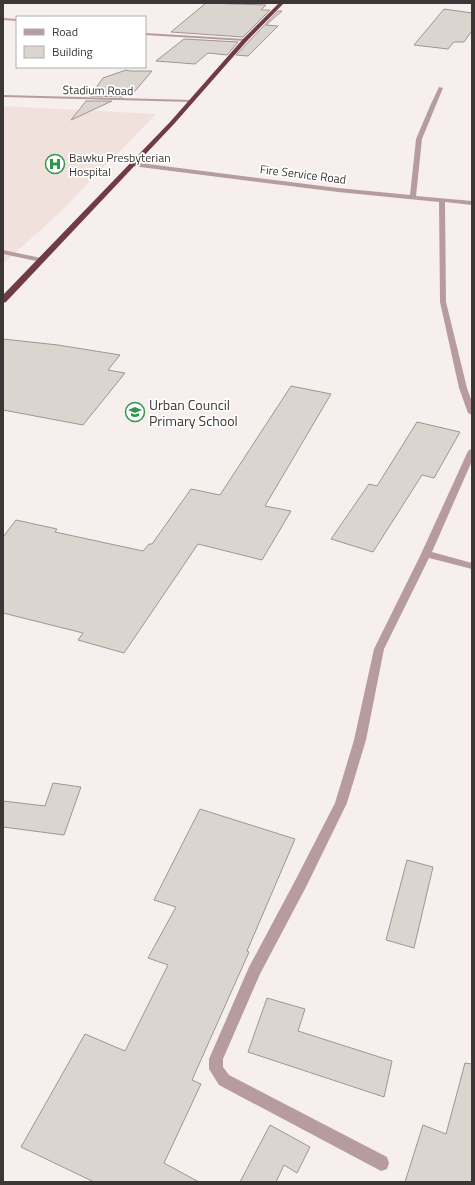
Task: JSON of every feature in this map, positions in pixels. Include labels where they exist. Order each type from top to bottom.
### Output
[{"type":"highway","points":[[3,300],[192,101],[245,40],[282,3]]},
{"type":"street","points":[[3,18],[16,20]]},
{"type":"street","points":[[146,34],[245,40]]},
{"type":"street","points":[[413,197],[419,139],[441,88]]},
{"type":"street","name":"Stadium Road","points":[[3,96],[192,101]]},
{"type":"street","name":"Fire Service Road","points":[[132,164],[442,201],[472,203]]},
{"type":"street","points":[[442,201],[443,302],[463,388],[472,413]]},
{"type":"street","points":[[3,252],[41,260]]},
{"type":"street","points":[[381,1162],[224,1080],[216,1069],[216,1059],[254,971],[301,883],[341,803],[360,740],[379,649],[426,554],[472,451]]},
{"type":"street","points":[[426,554],[472,566]]},
{"type":"shaded area","name":"Bawku Presbyterian Hospital","points":[[3,106],[156,114],[58,214],[3,264]]},
{"type":"building","points":[[206,3],[266,5],[261,10],[270,10],[243,37],[171,32]]},
{"type":"building","points":[[444,9],[472,13],[472,31],[464,42],[454,42],[448,49],[414,45]]},
{"type":"building","points":[[278,11],[282,11],[266,25],[278,26],[248,56],[236,55]]},
{"type":"building","points":[[184,39],[238,42],[227,55],[208,53],[195,64],[156,61]]},
{"type":"building","points":[[126,70],[152,71],[135,91],[123,97],[90,96],[103,78]]},
{"type":"building","points":[[86,101],[112,101],[71,120]]},
{"type":"building","points":[[3,339],[58,345],[120,355],[108,370],[125,373],[83,425],[3,410]]},
{"type":"building","points":[[291,386],[331,394],[265,506],[291,511],[262,560],[198,544],[124,653],[78,640],[83,633],[3,613],[3,537],[16,520],[57,529],[55,532],[143,551],[149,544],[152,544],[191,489],[220,495]]},
{"type":"building","points":[[417,422],[460,432],[434,478],[422,475],[373,552],[331,539],[369,484],[377,486]]},
{"type":"building","points":[[53,783],[81,787],[64,835],[3,827],[3,801],[45,806]]},
{"type":"building","points":[[200,809],[295,839],[247,951],[249,952],[192,1080],[201,1084],[164,1163],[199,1182],[94,1182],[21,1147],[85,1034],[125,1051],[168,965],[148,958],[176,907],[154,900]]},
{"type":"building","points":[[407,860],[433,867],[414,948],[386,940]]},
{"type":"building","points":[[267,998],[305,1009],[298,1031],[392,1061],[384,1097],[248,1052]]},
{"type":"building","points":[[465,1063],[472,1064],[472,1182],[405,1182],[423,1125],[446,1134]]},
{"type":"building","points":[[270,1125],[310,1147],[297,1173],[284,1165],[276,1182],[240,1182]]},
{"type":"place","name":"Bawku Presbyterian Hospital","points":[[55,164]]},
{"type":"place","name":"Urban Council Primary School","points":[[135,412]]}]
